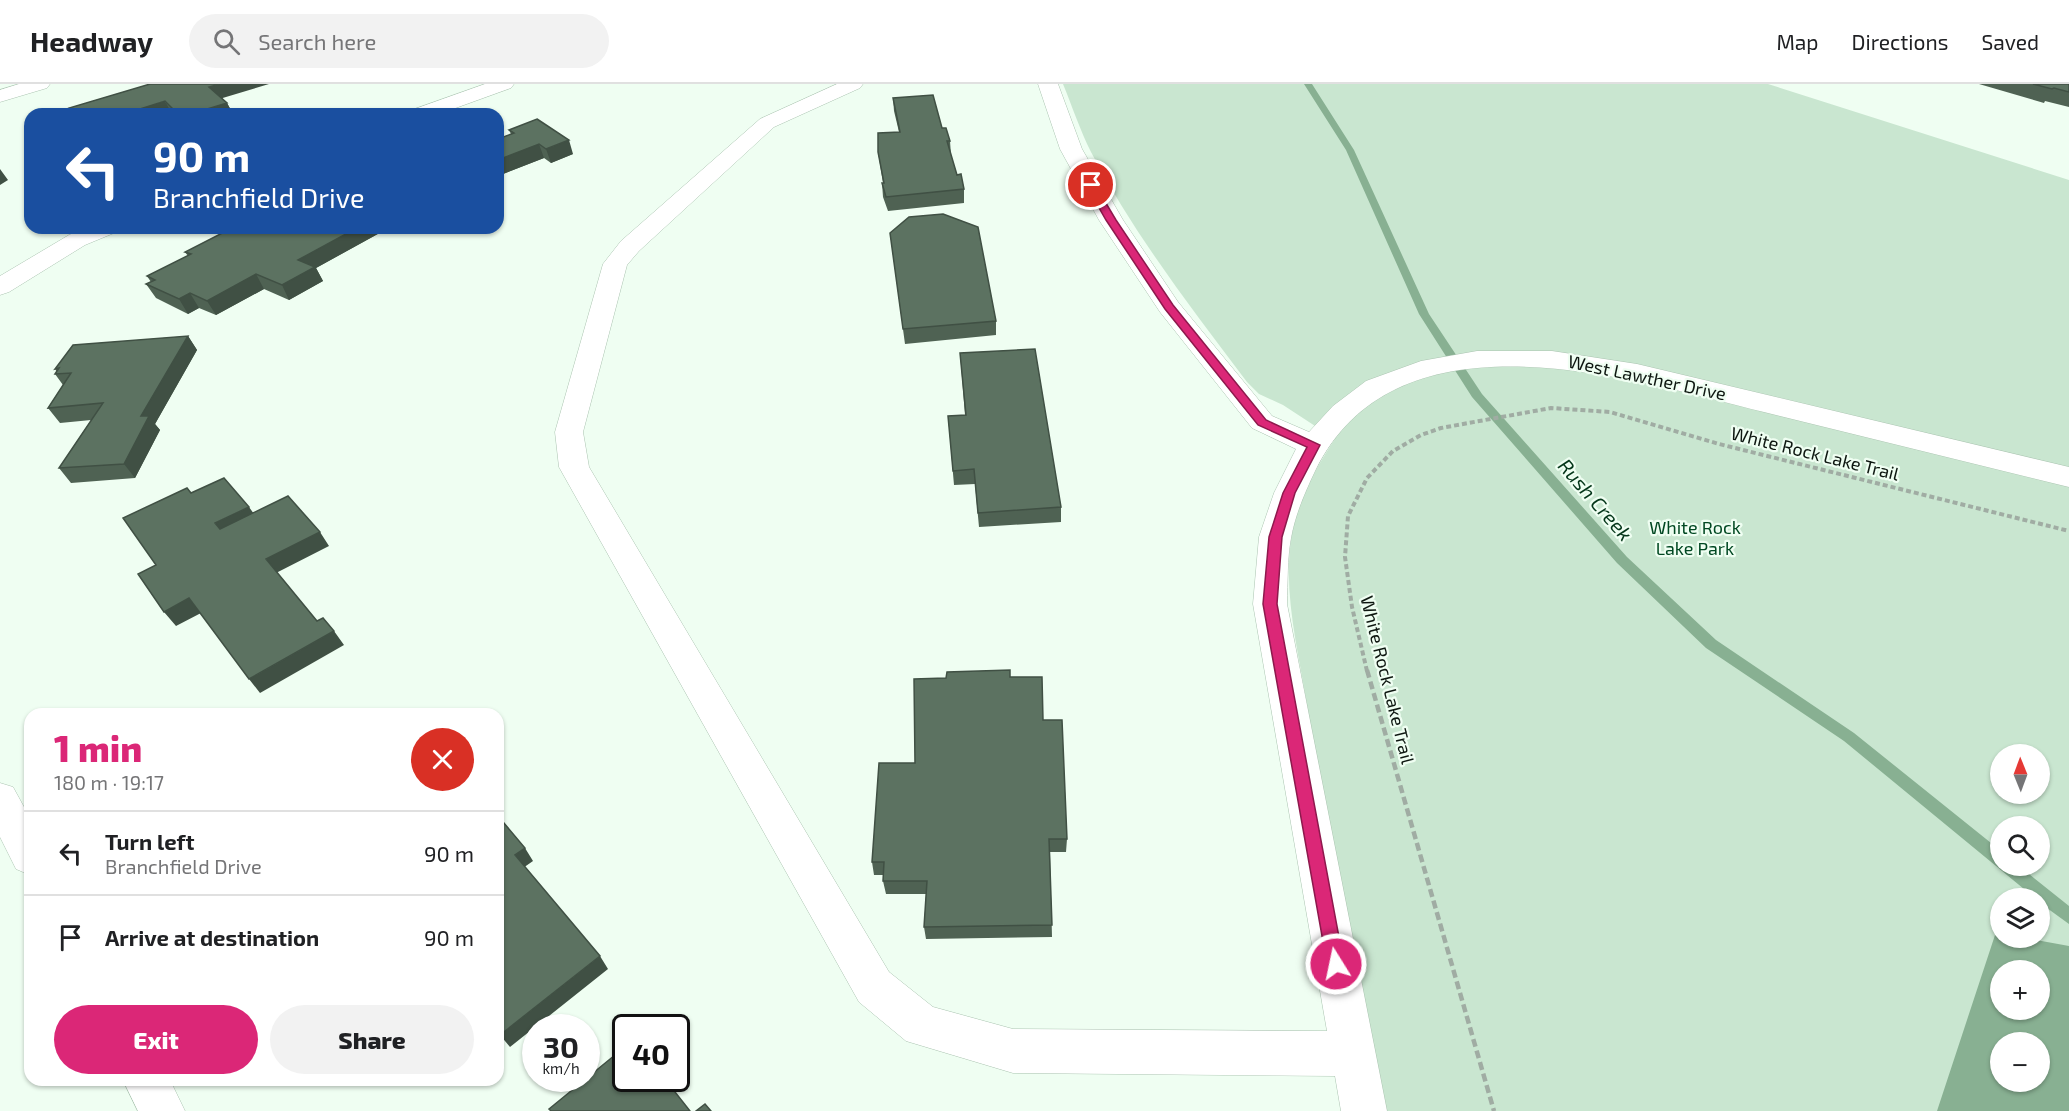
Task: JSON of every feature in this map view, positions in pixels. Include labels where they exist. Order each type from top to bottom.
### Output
[{"type":"street","points":[[0,96],[40,84]]},
{"type":"street","points":[[436,108],[504,84]]},
{"type":"street","points":[[853,84],[767,123],[630,246],[615,264],[569,432],[574,467],[874,987],[922,1026],[1014,1051],[1352,1054]]},
{"type":"street","points":[[1048,84],[1071,149],[1111,220],[1168,307],[1262,422],[1314,445]]},
{"type":"street","points":[[0,287],[77,240],[92,234]]},
{"type":"street","name":"West Lawther Drive","points":[[1364,1111],[1270,604],[1275,537],[1289,493],[1314,445],[1343,412],[1376,387],[1431,367],[1477,359],[1552,359],[1637,372],[2069,477]]},
{"type":"street","points":[[0,799],[24,845]]},
{"type":"street","points":[[149,1086],[162,1111]]},
{"type":"path","name":"White Rock Lake Trail","points":[[1494,1111],[1366,670],[1345,557],[1348,516],[1367,478],[1393,451],[1421,435],[1441,428],[1540,410],[1569,408],[1610,412],[1719,444],[2069,531]]},
{"type":"green space","name":"White Rock Lake Park","points":[[1063,84],[1768,84],[2069,180],[2069,1111],[1385,1111],[1325,807],[1290,598],[1289,555],[1295,521],[1309,484],[1335,439],[1283,405],[1259,394],[1247,382],[1144,241],[1091,152]]},
{"type":"shaded area","points":[[2050,943],[2069,946],[2069,1111],[1937,1111],[1991,948],[2050,948]]},
{"type":"building","points":[[150,84],[219,84],[209,87],[227,103],[211,108],[172,108],[165,101],[143,108],[69,108]]},
{"type":"building","points":[[2033,84],[2069,84],[2069,92],[2052,89]]},
{"type":"building","points":[[933,95],[942,128],[946,128],[950,141],[947,141],[957,175],[961,174],[964,189],[886,197],[878,152],[878,133],[900,132],[893,98]]},
{"type":"building","points":[[537,119],[569,140],[546,149],[539,144],[504,158],[504,137],[514,133],[509,130]]},
{"type":"building","points":[[943,214],[978,227],[996,321],[903,329],[890,233],[909,217]]},
{"type":"building","points":[[220,234],[346,234],[298,260],[315,267],[282,285],[256,274],[207,301],[190,293],[179,299],[146,284],[155,280],[147,276],[191,254],[185,252]]},
{"type":"building","points":[[188,336],[141,416],[149,416],[124,464],[59,468],[103,403],[48,408],[71,373],[55,374],[59,368],[55,369],[73,345]]},
{"type":"building","points":[[1035,349],[1061,507],[978,513],[974,469],[953,471],[948,416],[966,415],[960,353]]},
{"type":"building","points":[[224,478],[249,507],[215,523],[220,529],[288,496],[320,532],[266,559],[317,621],[323,618],[334,631],[249,679],[189,598],[164,612],[138,574],[156,565],[123,518],[187,488],[191,493]]},
{"type":"building","points":[[1010,670],[1010,677],[1042,677],[1043,720],[1062,720],[1067,839],[1049,839],[1052,925],[924,927],[927,881],[883,881],[884,862],[872,862],[879,763],[915,763],[914,679],[946,678],[947,672]]},
{"type":"building","points":[[504,823],[525,848],[515,855],[600,956],[527,1014],[522,1014],[522,1018],[504,1032]]},
{"type":"building","points":[[612,1057],[612,1092],[675,1092],[690,1111],[551,1111],[549,1109],[570,1092],[600,1092],[600,1067]]},
{"type":"building","points":[[705,1104],[711,1111],[696,1111]]},
{"type":"waterway","name":"Rush Creek","points":[[1308,84],[1350,150],[1424,314],[1478,397],[1622,560],[1711,644],[1849,737],[1990,852]]},
{"type":"waterway","name":"Rush Creek","points":[[2019,876],[2069,916]]},
{"type":"route","points":[[1091,185],[1168,307],[1262,422],[1314,445],[1289,493],[1275,537],[1270,604],[1336,964]]}]
